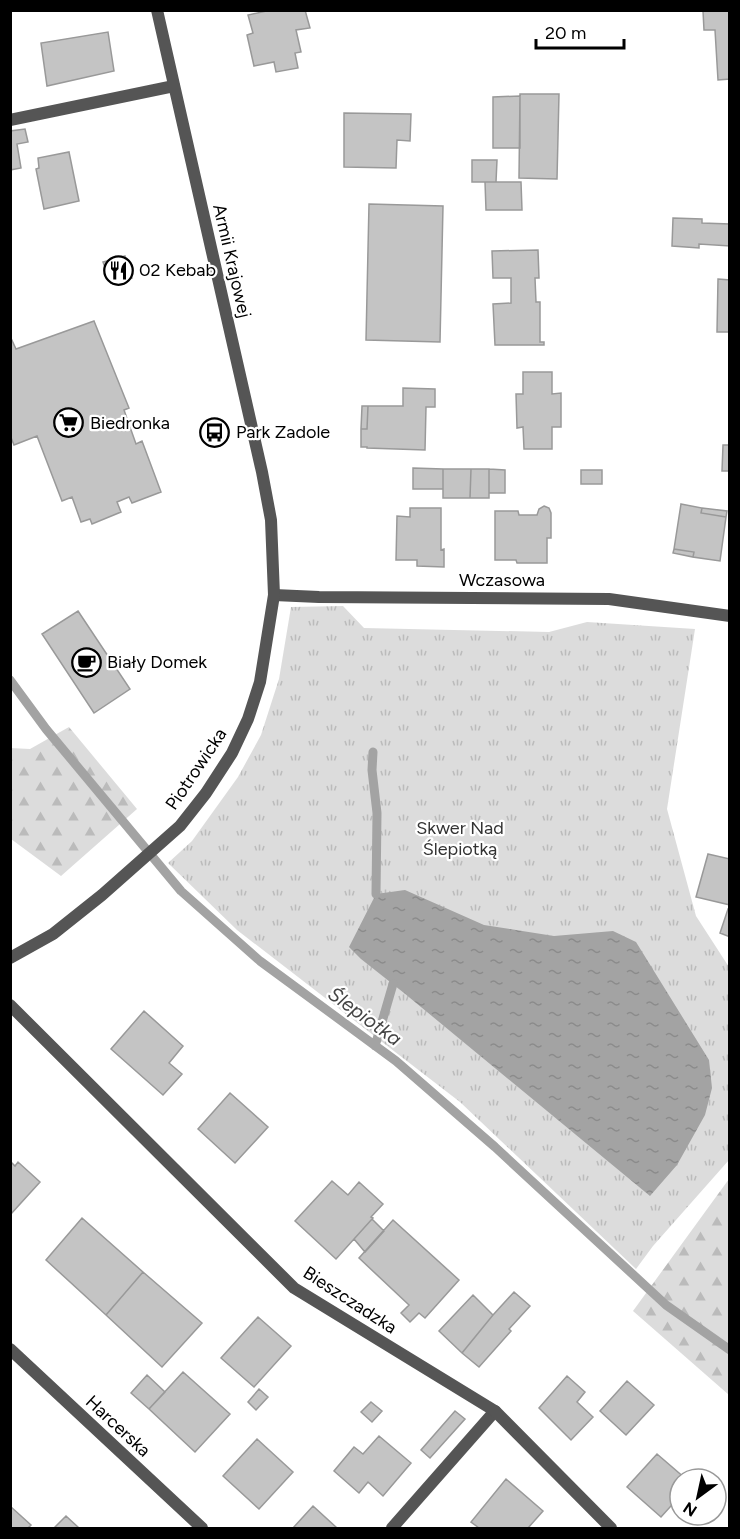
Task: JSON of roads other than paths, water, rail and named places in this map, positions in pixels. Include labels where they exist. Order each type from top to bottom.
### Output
[{"type":"street","name":"Armii Krajowej","points":[[157,10],[271,520]]},
{"type":"street","points":[[10,120],[174,86]]},
{"type":"street","name":"Piotrowicka","points":[[10,958],[53,934],[102,895],[180,826],[206,793],[232,753],[248,719],[260,682],[274,595],[271,520]]},
{"type":"street","name":"Wczasowa","points":[[274,595],[609,599],[729,616]]},
{"type":"street","name":"Bieszczadzka","points":[[10,1005],[294,1288],[495,1412],[611,1528]]},
{"type":"street","name":"Harcerska","points":[[10,1349],[202,1528]]},
{"type":"street","points":[[392,1528],[495,1412]]},
{"type":"water","points":[[405,890],[484,925],[554,936],[613,931],[636,942],[709,1060],[712,1088],[705,1115],[677,1165],[650,1196],[349,947],[376,894]]},
{"type":"waterway","name":"Ślepiotka","points":[[10,680],[46,729],[181,891],[260,961],[396,1061],[495,1147],[666,1305],[730,1350]]},
{"type":"waterway","points":[[373,752],[372,770],[377,813],[376,894]]},
{"type":"waterway","points":[[375,1046],[393,984]]},
{"type":"place","name":"02 Kebab","points":[[118,270]]},
{"type":"place","name":"Biedronka","points":[[69,423]]},
{"type":"place","name":"Park Zadole","points":[[215,432]]},
{"type":"place","name":"Biały Domek","points":[[86,662]]},
{"type":"park label","name":"Skwer Nad Ślepiotką","points":[[460,838]]}]
